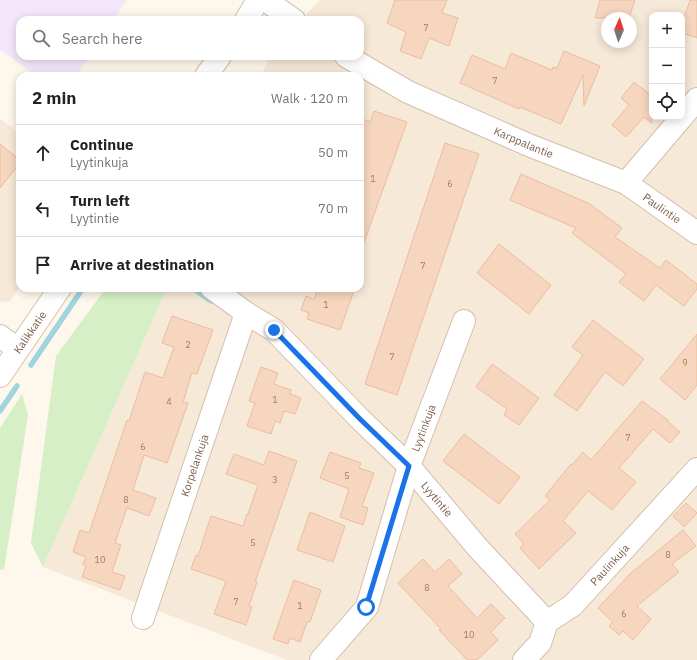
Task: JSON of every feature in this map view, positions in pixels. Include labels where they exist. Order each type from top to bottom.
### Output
[{"type":"street","points":[[248,16],[258,0]]},
{"type":"street","points":[[265,0],[288,16]]},
{"type":"street","points":[[209,72],[217,60]]},
{"type":"street","name":"Karppalantie","points":[[353,60],[408,92],[525,144],[626,183]]},
{"type":"street","points":[[685,113],[697,99]]},
{"type":"street","points":[[626,183],[679,120]]},
{"type":"street","name":"Paulintie","points":[[626,183],[697,233]]},
{"type":"street","name":"Kalikkatie","points":[[0,376],[57,292]]},
{"type":"street","name":"Lyytintie","points":[[217,292],[246,313],[274,330],[360,419],[409,466],[478,548],[547,622]]},
{"type":"street","name":"Korpelankuja","points":[[143,618],[246,313]]},
{"type":"street","name":"Lyytinkuja","points":[[321,660],[366,607],[409,466],[464,320]]},
{"type":"street","points":[[0,336],[17,349]]},
{"type":"street","name":"Paulinkuja","points":[[547,622],[573,605],[697,469]]},
{"type":"street","points":[[524,660],[540,643],[547,622]]},
{"type":"shaded area","points":[[0,0],[127,0],[116,16],[16,16],[16,60],[86,60],[79,72],[31,72],[0,50]]},
{"type":"shaded area","points":[[320,0],[697,0],[697,660],[287,660],[43,567],[165,292],[364,292],[364,72],[263,72],[268,60],[364,60],[364,16],[305,16]]},
{"type":"shaded area","points":[[0,119],[16,130],[16,292],[10,301],[0,302]]},
{"type":"green space","points":[[103,292],[165,292],[43,567],[31,543],[56,356]]},
{"type":"green space","points":[[22,394],[28,415],[4,570],[0,569],[0,428]]},
{"type":"building","points":[[395,0],[447,0],[442,13],[458,18],[449,46],[429,38],[421,59],[400,51],[406,32],[387,23]]},
{"type":"building","points":[[600,0],[635,0],[631,12],[601,12],[601,18],[595,18]]},
{"type":"building","points":[[690,0],[697,0],[697,38],[685,34],[685,14]]},
{"type":"building","points":[[564,51],[600,66],[584,106],[583,75],[561,124],[520,107],[519,109],[460,83],[472,55],[505,69],[511,53],[552,70],[553,67],[557,68]]},
{"type":"building","points":[[634,82],[649,94],[649,120],[652,120],[652,123],[644,117],[626,137],[612,125],[629,105],[621,98]]},
{"type":"building","points":[[374,111],[407,122],[364,242],[364,120],[370,122]]},
{"type":"building","points":[[445,143],[479,154],[397,395],[365,384]]},
{"type":"building","points":[[0,144],[16,157],[16,168],[0,188]]},
{"type":"building","points":[[521,174],[590,204],[622,228],[615,237],[660,268],[666,260],[697,284],[697,289],[684,306],[656,285],[644,301],[619,282],[626,274],[572,233],[576,228],[510,200]]},
{"type":"building","points":[[499,244],[551,285],[529,314],[477,273]]},
{"type":"building","points":[[317,292],[354,292],[340,330],[307,319],[309,313],[301,310],[306,296],[314,299]]},
{"type":"building","points":[[172,316],[213,330],[197,374],[192,373],[183,402],[188,403],[167,463],[144,455],[133,490],[156,498],[149,516],[127,508],[115,543],[121,545],[112,572],[125,576],[120,590],[82,577],[86,566],[83,564],[86,557],[73,552],[80,530],[89,533],[127,420],[129,421],[145,372],[163,378],[174,347],[162,343]]},
{"type":"building","points":[[593,320],[644,359],[623,386],[605,372],[577,411],[554,395],[583,355],[572,347]]},
{"type":"building","points":[[697,334],[697,385],[685,400],[660,379]]},
{"type":"building","points":[[492,364],[539,398],[519,425],[504,415],[507,409],[476,387]]},
{"type":"building","points":[[261,367],[278,373],[274,384],[291,390],[290,394],[301,398],[295,414],[284,411],[280,423],[275,421],[271,434],[247,426],[255,403],[249,401]]},
{"type":"building","points":[[642,401],[668,420],[667,421],[680,432],[670,443],[653,429],[619,468],[636,482],[612,510],[588,491],[563,521],[576,533],[539,569],[520,548],[524,544],[515,534],[550,500],[545,496],[571,464],[572,465],[583,452],[591,460]]},
{"type":"building","points":[[464,434],[520,477],[499,504],[443,461]]},
{"type":"building","points":[[269,451],[297,461],[255,582],[257,582],[249,606],[252,607],[246,625],[214,614],[226,581],[191,569],[196,555],[198,556],[211,516],[243,526],[248,514],[258,485],[226,474],[234,454],[264,465]]},
{"type":"building","points":[[330,452],[361,463],[359,468],[374,473],[362,506],[368,508],[363,525],[340,517],[349,489],[320,478]]},
{"type":"building","points":[[686,503],[697,513],[684,527],[673,516]]},
{"type":"building","points":[[310,512],[345,526],[333,562],[297,550]]},
{"type":"building","points":[[683,530],[696,546],[672,564],[679,572],[637,606],[651,619],[633,640],[623,631],[619,635],[609,626],[613,622],[598,608],[631,573]]},
{"type":"building","points":[[423,559],[435,572],[449,559],[462,574],[448,586],[477,618],[491,604],[505,618],[491,632],[498,640],[477,660],[467,660],[439,630],[441,629],[398,583]]},
{"type":"building","points":[[294,580],[321,590],[310,622],[307,622],[300,642],[290,638],[288,644],[273,639]]},
{"type":"waterway","points":[[31,365],[80,292]]},
{"type":"waterway","points":[[199,292],[211,301]]},
{"type":"waterway","points":[[0,411],[17,386]]},
{"type":"route","points":[[274,330],[360,419],[409,466],[366,607]]}]
